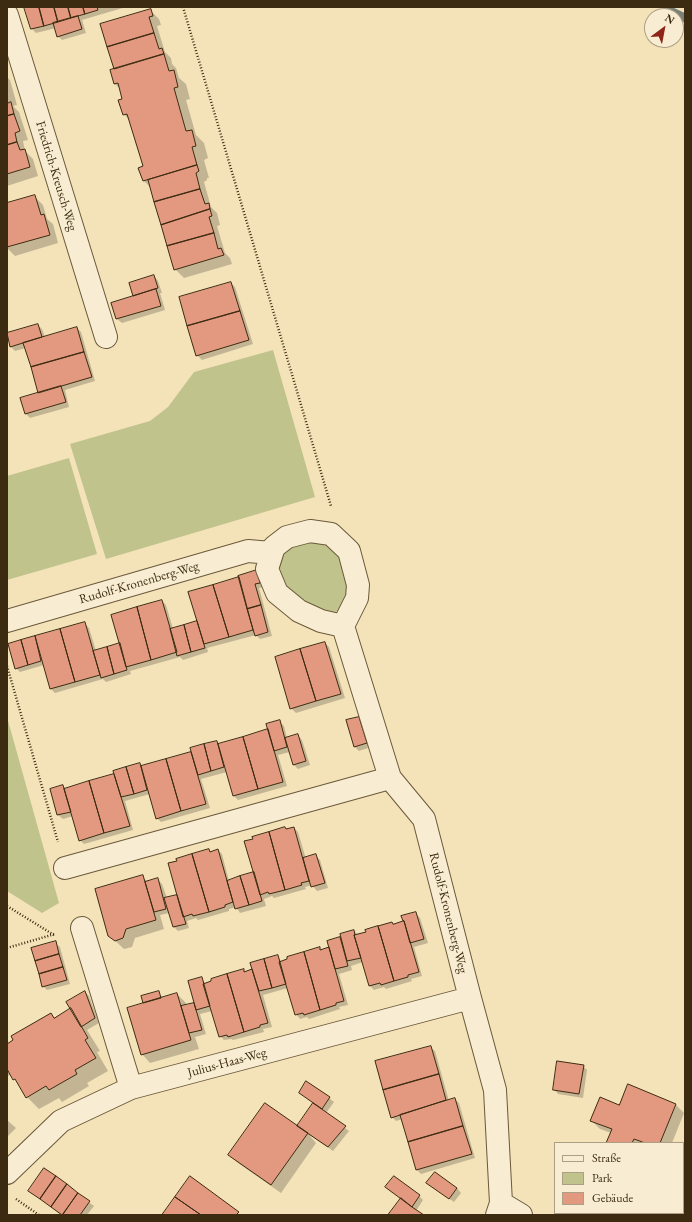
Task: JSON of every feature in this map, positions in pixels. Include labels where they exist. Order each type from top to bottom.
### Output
[{"type":"street","name":"Friedrich-Kreusch-Weg","points":[[7,15],[106,337]]},
{"type":"street","points":[[310,531],[331,534],[349,551],[358,584],[357,598],[343,626],[321,621],[299,611],[277,593],[268,569],[271,553],[274,547],[287,537],[310,531]]},
{"type":"street","name":"Rudolf-Kronenberg-Weg","points":[[7,621],[248,551],[271,553]]},
{"type":"street","name":"Rudolf-Kronenberg-Weg","points":[[343,626],[390,778],[424,819],[495,1090],[499,1209]]},
{"type":"street","points":[[65,868],[390,778]]},
{"type":"street","points":[[82,928],[131,1088]]},
{"type":"street","name":"Julius-Haas-Weg","points":[[7,1173],[61,1121],[131,1088],[470,998]]},
{"type":"street","points":[[499,1209],[521,1215]]},
{"type":"path","points":[[183,7],[335,518],[331,534]]},
{"type":"path","points":[[7,666],[65,868]]},
{"type":"path","points":[[7,906],[54,935]]},
{"type":"path","points":[[7,948],[82,928]]},
{"type":"path","points":[[13,1197],[39,1215]]},
{"type":"green space","points":[[273,350],[315,497],[106,559],[70,444],[150,421],[168,407],[194,372]]},
{"type":"green space","points":[[69,458],[97,554],[7,580],[7,476]]},
{"type":"green space","points":[[319,541],[333,549],[339,558],[344,573],[349,593],[339,611],[324,611],[302,599],[284,584],[280,573],[279,566],[281,552],[290,544]]},
{"type":"green space","points":[[7,717],[59,903],[42,913],[7,891]]},
{"type":"building","points":[[24,7],[39,7],[44,26],[31,29]]},
{"type":"building","points":[[39,7],[54,7],[58,22],[44,26]]},
{"type":"building","points":[[54,7],[68,7],[71,18],[58,22]]},
{"type":"building","points":[[68,7],[83,7],[85,14],[71,18]]},
{"type":"building","points":[[83,7],[97,7],[98,10],[85,14]]},
{"type":"building","points":[[151,9],[153,16],[149,17],[154,33],[107,47],[100,24]]},
{"type":"building","points":[[78,16],[82,29],[57,37],[53,23]]},
{"type":"building","points":[[154,33],[159,49],[162,48],[164,54],[114,69],[107,47]]},
{"type":"building","points":[[164,54],[169,71],[174,70],[178,87],[174,88],[186,131],[192,130],[196,146],[192,147],[197,165],[143,181],[138,168],[143,166],[127,114],[123,115],[118,100],[122,99],[118,83],[114,84],[110,70]]},
{"type":"building","points":[[11,102],[14,114],[7,116],[7,104]]},
{"type":"building","points":[[14,114],[20,131],[15,133],[17,142],[7,145],[7,116]]},
{"type":"building","points":[[17,142],[20,150],[25,149],[30,167],[7,174],[7,145]]},
{"type":"building","points":[[197,165],[199,171],[196,173],[200,189],[154,202],[148,180]]},
{"type":"building","points":[[200,189],[205,204],[209,203],[210,209],[161,225],[154,202]]},
{"type":"building","points":[[35,195],[41,215],[44,214],[50,235],[7,247],[7,203]]},
{"type":"building","points":[[210,209],[212,216],[209,217],[214,233],[167,246],[161,225]]},
{"type":"building","points":[[214,233],[218,249],[221,248],[224,255],[174,270],[167,246]]},
{"type":"building","points":[[154,275],[158,288],[133,296],[129,283]]},
{"type":"building","points":[[231,282],[240,311],[187,326],[179,297]]},
{"type":"building","points":[[156,289],[161,306],[116,319],[111,303]]},
{"type":"building","points":[[240,311],[249,340],[196,356],[187,326]]},
{"type":"building","points":[[38,324],[42,337],[10,347],[7,333]]},
{"type":"building","points":[[77,327],[84,352],[31,367],[23,343]]},
{"type":"building","points":[[84,352],[92,377],[38,393],[31,367]]},
{"type":"building","points":[[61,386],[66,402],[25,414],[20,398]]},
{"type":"building","points":[[257,570],[260,583],[255,584],[261,605],[247,609],[238,576]]},
{"type":"building","points":[[239,577],[253,630],[229,637],[213,585]]},
{"type":"building","points":[[213,585],[229,637],[204,644],[188,592]]},
{"type":"building","points":[[162,600],[177,652],[151,660],[137,607]]},
{"type":"building","points":[[261,605],[268,632],[255,636],[247,609]]},
{"type":"building","points":[[137,607],[151,660],[126,667],[111,615]]},
{"type":"building","points":[[197,621],[205,648],[191,652],[184,625]]},
{"type":"building","points":[[85,622],[100,675],[75,682],[60,629]]},
{"type":"building","points":[[184,625],[191,652],[177,656],[170,629]]},
{"type":"building","points":[[60,629],[75,682],[50,689],[35,636]]},
{"type":"building","points":[[35,636],[41,661],[28,665],[21,640]]},
{"type":"building","points":[[21,640],[28,665],[15,669],[8,644]]},
{"type":"building","points":[[325,642],[341,694],[316,701],[300,649]]},
{"type":"building","points":[[120,643],[127,670],[114,674],[107,647]]},
{"type":"building","points":[[107,647],[114,674],[101,678],[93,651]]},
{"type":"building","points":[[300,649],[316,701],[290,709],[275,657]]},
{"type":"building","points":[[359,717],[367,743],[354,747],[346,720]]},
{"type":"building","points":[[280,720],[287,747],[274,751],[266,724]]},
{"type":"building","points":[[268,729],[283,782],[258,789],[243,737]]},
{"type":"building","points":[[298,734],[306,761],[293,765],[285,738]]},
{"type":"building","points":[[243,737],[258,789],[233,796],[218,744]]},
{"type":"building","points":[[217,741],[224,767],[211,771],[204,744]]},
{"type":"building","points":[[204,744],[211,771],[198,775],[190,748]]},
{"type":"building","points":[[191,752],[206,804],[181,811],[166,759]]},
{"type":"building","points":[[166,759],[181,811],[156,819],[141,766]]},
{"type":"building","points":[[140,763],[147,790],[134,794],[126,767]]},
{"type":"building","points":[[126,767],[134,794],[121,797],[113,771]]},
{"type":"building","points":[[114,774],[130,826],[104,833],[89,781]]},
{"type":"building","points":[[89,781],[104,833],[79,841],[64,789]]},
{"type":"building","points":[[63,785],[71,812],[57,815],[50,789]]},
{"type":"building","points":[[285,827],[286,829],[294,827],[309,881],[301,883],[302,885],[285,890],[269,832]]},
{"type":"building","points":[[269,832],[285,890],[269,894],[268,892],[260,895],[244,841]]},
{"type":"building","points":[[209,849],[210,852],[218,849],[233,902],[225,905],[225,907],[209,912],[192,854]]},
{"type":"building","points":[[192,854],[209,912],[193,916],[192,914],[183,917],[168,863],[177,861],[176,859]]},
{"type":"building","points":[[316,854],[325,883],[311,887],[303,858]]},
{"type":"building","points":[[254,872],[262,901],[249,905],[240,876]]},
{"type":"building","points":[[143,875],[156,920],[126,929],[123,938],[115,941],[108,936],[95,889]]},
{"type":"building","points":[[240,876],[249,905],[235,909],[227,881]]},
{"type":"building","points":[[158,878],[166,909],[154,912],[145,882]]},
{"type":"building","points":[[177,895],[186,924],[173,927],[164,898]]},
{"type":"building","points":[[416,912],[424,939],[410,943],[404,921],[401,916]]},
{"type":"building","points":[[404,921],[419,972],[394,981],[378,926],[392,922],[393,924]]},
{"type":"building","points":[[378,926],[394,981],[381,985],[380,983],[369,986],[354,935],[366,932],[365,930]]},
{"type":"building","points":[[354,930],[354,935],[361,958],[347,961],[340,934]]},
{"type":"building","points":[[340,937],[348,966],[335,969],[327,941]]},
{"type":"building","points":[[56,941],[59,954],[35,961],[31,948]]},
{"type":"building","points":[[320,947],[320,950],[329,947],[344,1001],[320,1010],[304,952]]},
{"type":"building","points":[[304,952],[320,1010],[304,1015],[303,1013],[295,1015],[279,962],[287,959],[287,957]]},
{"type":"building","points":[[59,954],[63,967],[39,974],[35,961]]},
{"type":"building","points":[[278,955],[286,984],[272,988],[264,959]]},
{"type":"building","points":[[264,959],[272,988],[259,991],[250,963]]},
{"type":"building","points":[[63,967],[67,980],[42,987],[39,974]]},
{"type":"building","points":[[244,969],[244,972],[252,969],[268,1023],[244,1032],[227,974]]},
{"type":"building","points":[[227,974],[244,1032],[228,1037],[227,1035],[219,1037],[203,984],[211,981],[211,979]]},
{"type":"building","points":[[202,977],[210,1006],[196,1010],[188,981]]},
{"type":"building","points":[[85,991],[95,1018],[81,1027],[66,1002]]},
{"type":"building","points":[[159,991],[161,998],[143,1003],[141,996]]},
{"type":"building","points":[[177,993],[191,1040],[141,1055],[127,1008]]},
{"type":"building","points":[[194,1003],[202,1030],[189,1033],[181,1006]]},
{"type":"building","points":[[71,1008],[88,1038],[85,1040],[96,1058],[75,1070],[77,1074],[49,1090],[46,1086],[26,1098],[15,1079],[13,1080],[7,1069],[7,1044],[13,1040],[11,1036],[51,1013],[54,1018]]},
{"type":"building","points":[[431,1046],[439,1074],[383,1090],[375,1061]]},
{"type":"building","points":[[557,1061],[584,1065],[579,1094],[553,1090]]},
{"type":"building","points":[[439,1074],[446,1100],[391,1118],[383,1090]]},
{"type":"building","points":[[306,1081],[330,1097],[322,1109],[299,1093]]},
{"type":"building","points":[[628,1084],[676,1104],[660,1142],[642,1142],[634,1139],[632,1142],[606,1142],[612,1129],[590,1121],[600,1097],[619,1105]]},
{"type":"building","points":[[455,1098],[463,1126],[408,1142],[400,1115]]},
{"type":"building","points":[[265,1103],[308,1133],[271,1185],[228,1155]]},
{"type":"building","points":[[313,1103],[346,1126],[328,1147],[297,1126]]},
{"type":"building","points":[[463,1126],[472,1154],[416,1170],[408,1142]]},
{"type":"building","points":[[44,1168],[56,1176],[40,1199],[28,1191]]},
{"type":"building","points":[[435,1172],[457,1188],[449,1199],[426,1183]]},
{"type":"building","points":[[56,1176],[67,1184],[51,1207],[40,1199]]},
{"type":"building","points":[[190,1176],[239,1212],[236,1215],[201,1215],[175,1197]]},
{"type":"building","points":[[394,1176],[420,1195],[412,1207],[385,1187]]},
{"type":"building","points":[[67,1184],[78,1193],[62,1215],[51,1207]]},
{"type":"building","points":[[78,1193],[90,1201],[80,1215],[63,1215]]},
{"type":"building","points":[[175,1197],[201,1215],[162,1215]]},
{"type":"building","points":[[401,1198],[412,1207],[424,1215],[388,1215]]}]
